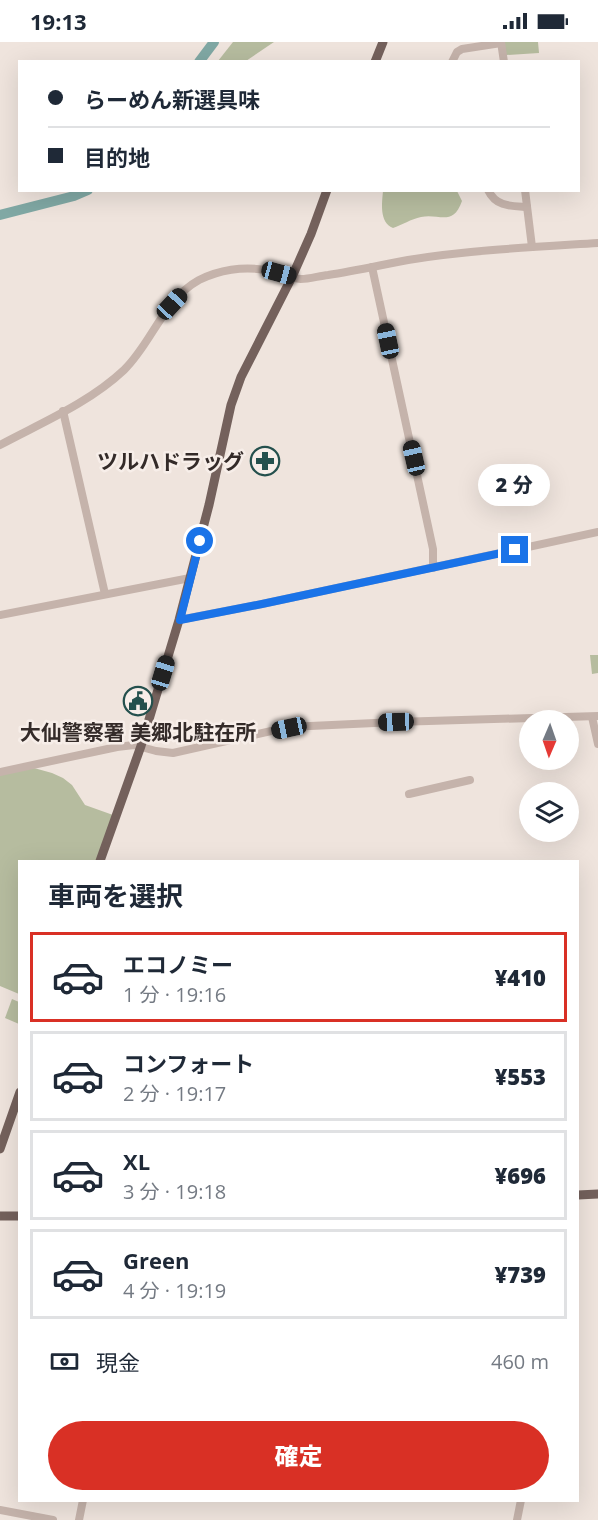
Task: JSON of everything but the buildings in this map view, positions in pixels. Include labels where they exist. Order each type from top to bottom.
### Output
[{"type":"main road","points":[[376,60],[383,42]]},
{"type":"main road","points":[[100,860],[141,746],[180,620],[234,396],[241,376],[292,277],[326,192]]},
{"type":"main road","points":[[0,1149],[18,1098]]},
{"type":"main road","points":[[579,1195],[598,1194]]},
{"type":"main road","points":[[0,1216],[18,1216]]},
{"type":"street","points":[[453,60],[457,52],[462,49],[501,43],[504,60]]},
{"type":"street","points":[[489,192],[494,200],[502,205],[527,207]]},
{"type":"street","points":[[525,192],[532,247]]},
{"type":"street","points":[[0,445],[84,400],[123,371],[172,304],[185,290],[199,280],[217,273],[240,269],[266,270],[300,279],[410,260],[532,247],[598,243]]},
{"type":"street","points":[[372,267],[433,549],[433,568]]},
{"type":"street","points":[[63,411],[105,594]]},
{"type":"street","points":[[180,620],[598,532]]},
{"type":"street","points":[[0,615],[190,578]]},
{"type":"street","points":[[0,772],[117,747],[141,746],[172,753],[289,728],[376,723],[595,717],[598,744]]},
{"type":"street","points":[[409,794],[470,780]]},
{"type":"street","points":[[80,1520],[83,1502]]},
{"type":"street","points":[[517,1520],[520,1502]]},
{"type":"street","points":[[0,1510],[53,1520]]},
{"type":"green space","points":[[233,42],[274,42],[247,60],[219,60]]},
{"type":"green space","points":[[504,42],[538,42],[539,53],[506,55]]},
{"type":"green space","points":[[383,192],[458,192],[462,201],[454,214],[450,216],[421,217],[393,228],[383,217]]},
{"type":"green space","points":[[590,655],[598,655],[598,673],[592,674]]},
{"type":"green space","points":[[34,768],[52,773],[72,785],[85,805],[113,815],[96,860],[18,860],[18,994],[0,986],[0,775]]},
{"type":"green space","points":[[12,999],[18,1002],[18,1024],[5,1018]]},
{"type":"waterway","points":[[200,60],[214,42]]},
{"type":"waterway","points":[[0,215],[83,192]]},
{"type":"place","name":"ツルハドラッグ","points":[[265,461]]},
{"type":"place","name":"大仙警察署 美郷北駐在所","points":[[138,701]]},
{"type":"route","points":[[200,541],[180,620],[515,550]]}]
